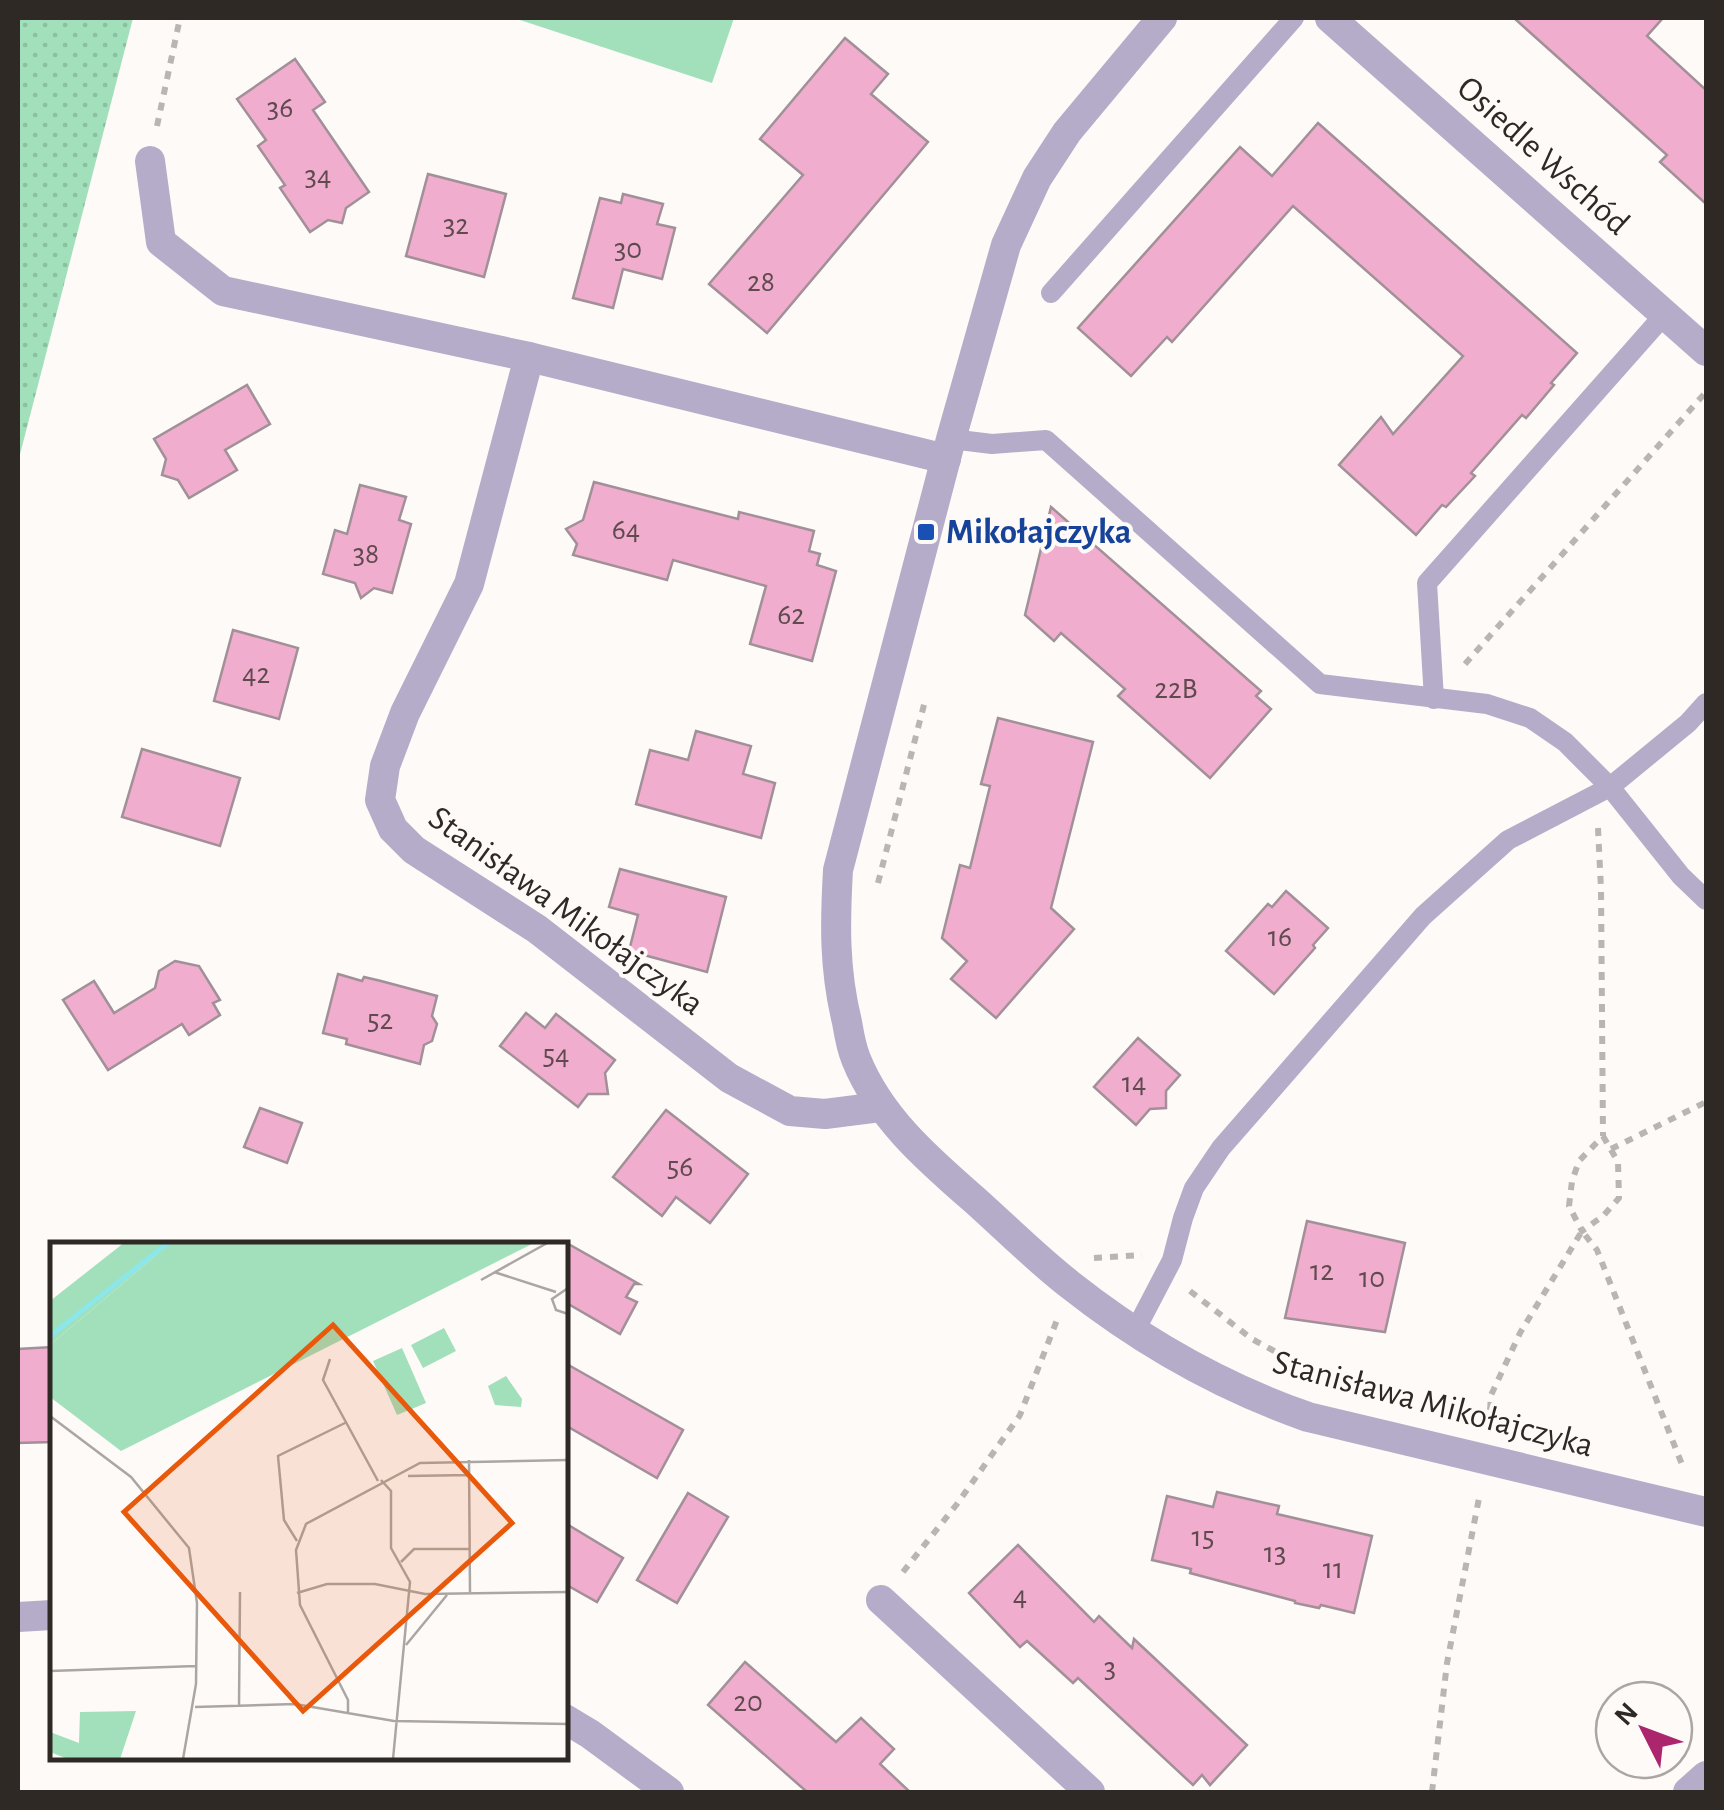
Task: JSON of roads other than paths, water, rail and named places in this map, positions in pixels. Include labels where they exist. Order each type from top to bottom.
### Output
[{"type":"street","name":"Stanisława Mikołajczyka","points":[[1162,18],[1067,132],[1037,178],[1006,245],[948,449],[838,870],[834,932],[838,987],[855,1057],[880,1107],[922,1153],[1069,1284],[1135,1332],[1197,1369],[1261,1401],[1308,1418],[1706,1512]]},
{"type":"street","name":"Osiedle Wschód","points":[[1330,18],[1706,351]]},
{"type":"street","points":[[150,161],[161,242],[223,291],[948,449]]},
{"type":"street","name":"Stanisława Mikołajczyka","points":[[528,356],[469,584],[405,712],[385,766],[380,800],[393,829],[414,850],[536,929],[728,1078],[790,1112],[825,1114],[880,1107]]},
{"type":"street","points":[[881,1600],[1090,1792]]},
{"type":"street","points":[[18,1617],[50,1615]]},
{"type":"street","points":[[568,1721],[670,1792]]},
{"type":"street","points":[[1688,1792],[1706,1776]]},
{"type":"lane","points":[[1051,293],[1294,18]]},
{"type":"lane","points":[[1434,699],[1427,583],[1665,314]]},
{"type":"lane","points":[[948,449],[1046,440],[1320,684],[1486,704],[1530,718],[1566,742],[1603,790],[1706,900]]},
{"type":"lane","points":[[1135,1332],[1172,1260],[1194,1188],[1220,1148],[1424,916],[1508,840],[1603,790],[1688,723],[1706,703]]},
{"type":"place","name":"Mikołajczyka","points":[[926,532]]}]
